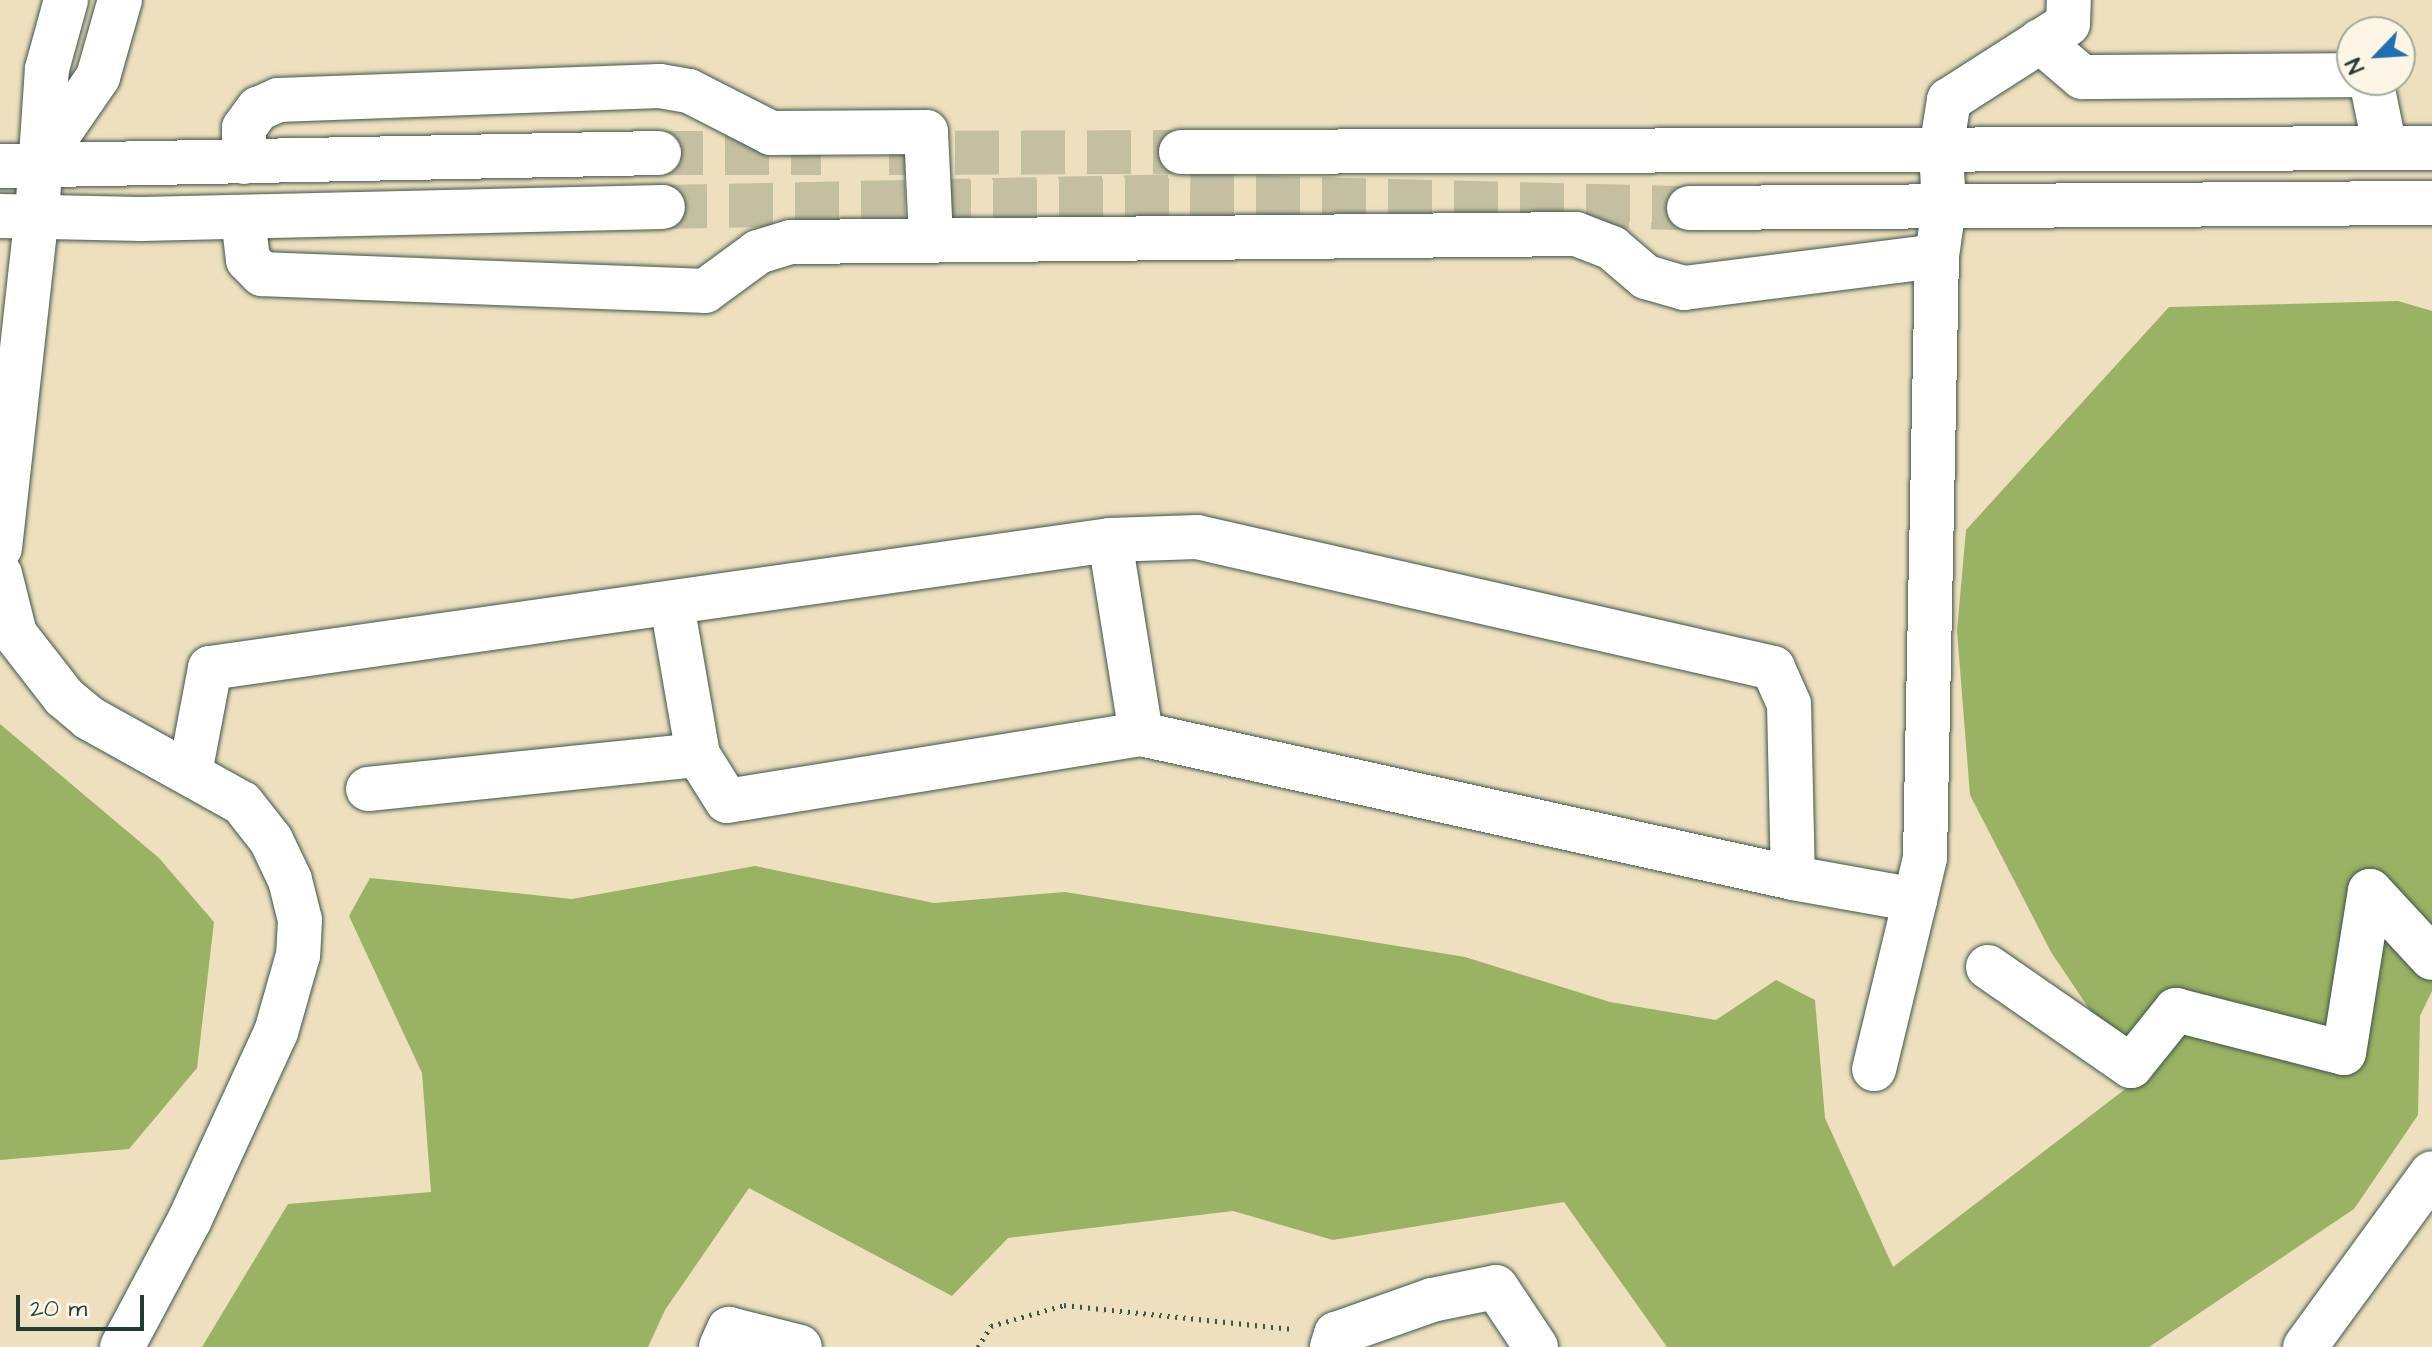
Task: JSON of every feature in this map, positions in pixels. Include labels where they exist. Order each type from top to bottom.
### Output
[{"type":"street","points":[[0,548],[19,166],[66,0]]},
{"type":"street","points":[[19,166],[98,77],[120,0]]},
{"type":"street","points":[[1874,1069],[1925,858],[1937,256],[1944,207],[1941,149],[1949,100],[2068,24],[2069,0]]},
{"type":"street","points":[[2040,41],[2082,77],[2336,75]]},
{"type":"street","points":[[244,162],[244,128],[258,109],[278,100],[660,86],[689,91],[771,133],[926,132],[931,240]]},
{"type":"street","points":[[2374,96],[2385,148]]},
{"type":"street","points":[[1181,152],[2432,148]]},
{"type":"street","points":[[19,166],[659,153]]},
{"type":"street","points":[[1689,208],[2432,203]]},
{"type":"street","points":[[18,216],[243,218],[663,207]]},
{"type":"street","points":[[243,218],[248,260],[262,274],[668,292],[705,291],[758,252],[791,242],[1576,234],[1612,248],[1646,277],[1684,288],[1937,256]]},
{"type":"street","points":[[190,773],[210,668],[672,605],[1110,540],[1197,537],[1773,668],[1789,704],[1793,878]]},
{"type":"street","points":[[1110,540],[1141,734]]},
{"type":"street","points":[[0,574],[15,634],[64,697],[89,718],[242,803],[271,840],[290,880],[300,920],[298,955],[276,1032],[189,1221],[122,1347]]},
{"type":"street","points":[[672,605],[698,755],[727,801],[1141,734],[1793,878],[1915,900]]},
{"type":"street","points":[[368,789],[698,755]]},
{"type":"street","points":[[1988,967],[2131,1066],[2176,1010],[2344,1053],[2370,891],[2431,955]]},
{"type":"street","points":[[2310,1346],[2432,1173]]},
{"type":"street","points":[[1334,1340],[1432,1300],[1496,1287],[1536,1347]]},
{"type":"street","points":[[721,1347],[729,1329],[800,1347]]},
{"type":"path","points":[[978,1347],[991,1326],[1064,1305],[1334,1340]]},
{"type":"green space","points":[[2398,301],[2432,311],[2432,991],[2420,1016],[2418,1115],[2354,1209],[2149,1347],[1667,1347],[1564,1202],[1333,1240],[1233,1211],[1008,1238],[952,1296],[749,1188],[665,1310],[648,1347],[202,1347],[288,1204],[431,1192],[422,1073],[349,916],[370,878],[572,899],[755,866],[934,903],[1065,892],[1465,957],[1610,1002],[1716,1020],[1776,980],[1815,1000],[1825,1118],[1893,1267],[2137,1080],[2051,952],[1970,795],[1957,631],[1966,530],[2169,307]]},
{"type":"green space","points":[[0,724],[159,858],[214,922],[197,1068],[129,1149],[0,1160]]},
{"type":"tunnel","points":[[889,153],[1181,152]]},
{"type":"tunnel","points":[[659,153],[821,153]]},
{"type":"tunnel","points":[[663,207],[1190,196],[1689,208]]}]
